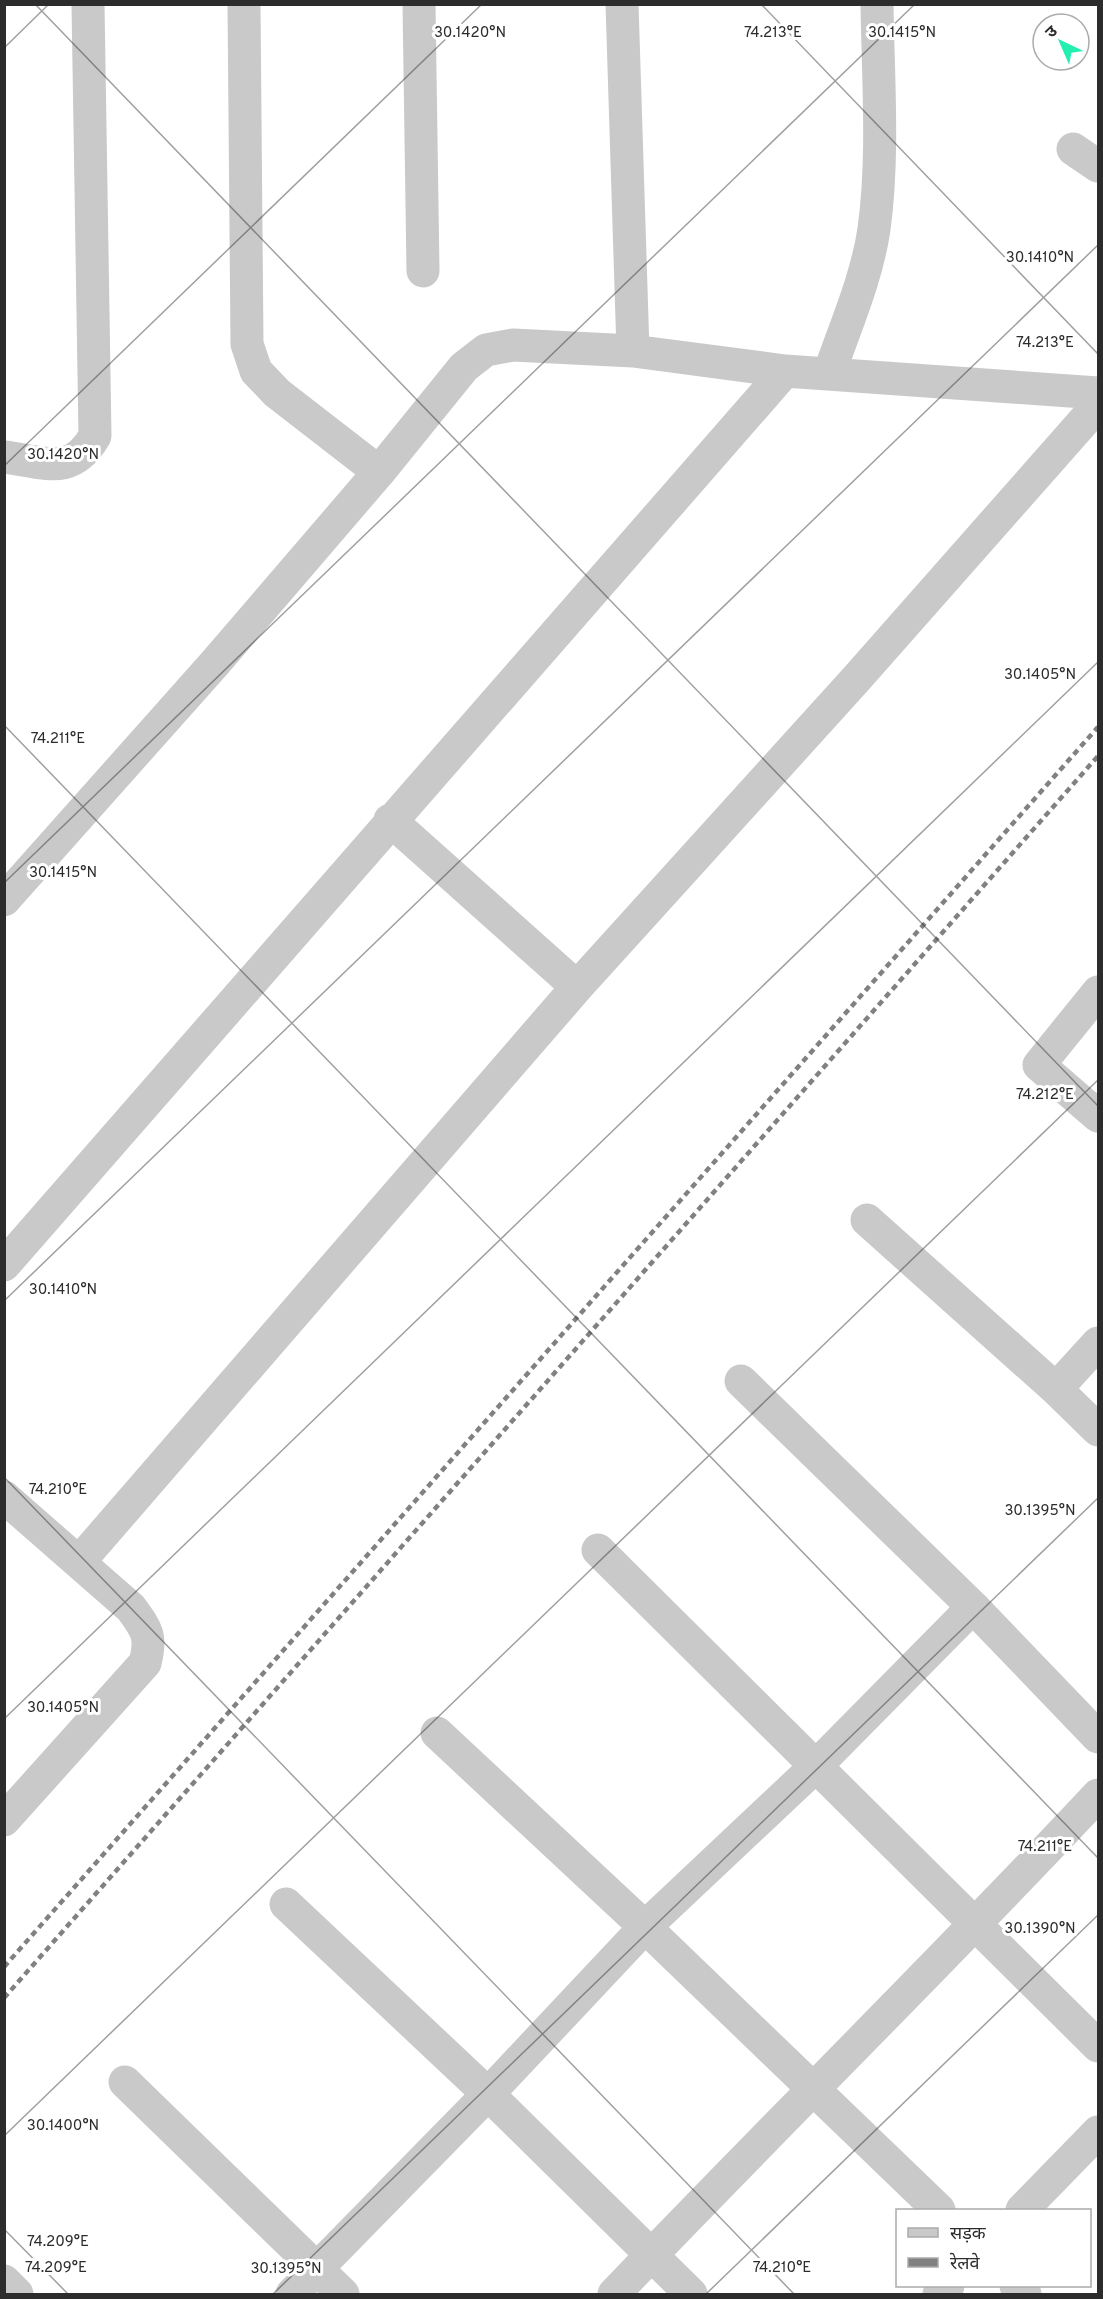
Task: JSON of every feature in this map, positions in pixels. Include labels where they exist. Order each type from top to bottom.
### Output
[{"type":"street","points":[[4,457],[67,464],[84,454],[95,436],[88,4]]},
{"type":"street","points":[[244,4],[247,344],[256,371],[278,393],[379,472]]},
{"type":"street","points":[[419,4],[423,271]]},
{"type":"street","points":[[622,4],[633,351]]},
{"type":"street","points":[[829,374],[860,282],[874,230],[878,167],[878,4]]},
{"type":"street","points":[[4,900],[215,663],[379,472],[464,367],[486,350],[513,345],[633,351],[785,371],[1098,393]]},
{"type":"street","points":[[4,1264],[785,371]]},
{"type":"street","points":[[79,1562],[577,987],[857,678],[1098,405]]},
{"type":"street","points":[[390,820],[577,987]]},
{"type":"street","points":[[1098,992],[1039,1065],[1098,1116]]},
{"type":"street","points":[[867,1220],[1056,1389],[1098,1430]]},
{"type":"street","points":[[1056,1389],[1098,1343]]},
{"type":"street","points":[[741,1381],[973,1607],[1098,1737]]},
{"type":"street","points":[[4,1497],[131,1608],[143,1624],[150,1643],[145,1663],[4,1820]]},
{"type":"street","points":[[598,1550],[1098,2046]]},
{"type":"street","points":[[292,2295],[488,2094],[645,1927],[816,1766],[973,1607]]},
{"type":"street","points":[[437,1733],[645,1927],[937,2209]]},
{"type":"street","points":[[614,2295],[813,2088],[976,1925],[1098,1795]]},
{"type":"street","points":[[286,1904],[488,2094],[691,2295]]},
{"type":"street","points":[[124,2082],[343,2295]]},
{"type":"street","points":[[1024,2209],[1098,2132]]},
{"type":"street","points":[[4,2281],[17,2295]]},
{"type":"railway","points":[[4,1967],[1098,727]]},
{"type":"railway","points":[[4,1998],[1098,756]]}]
